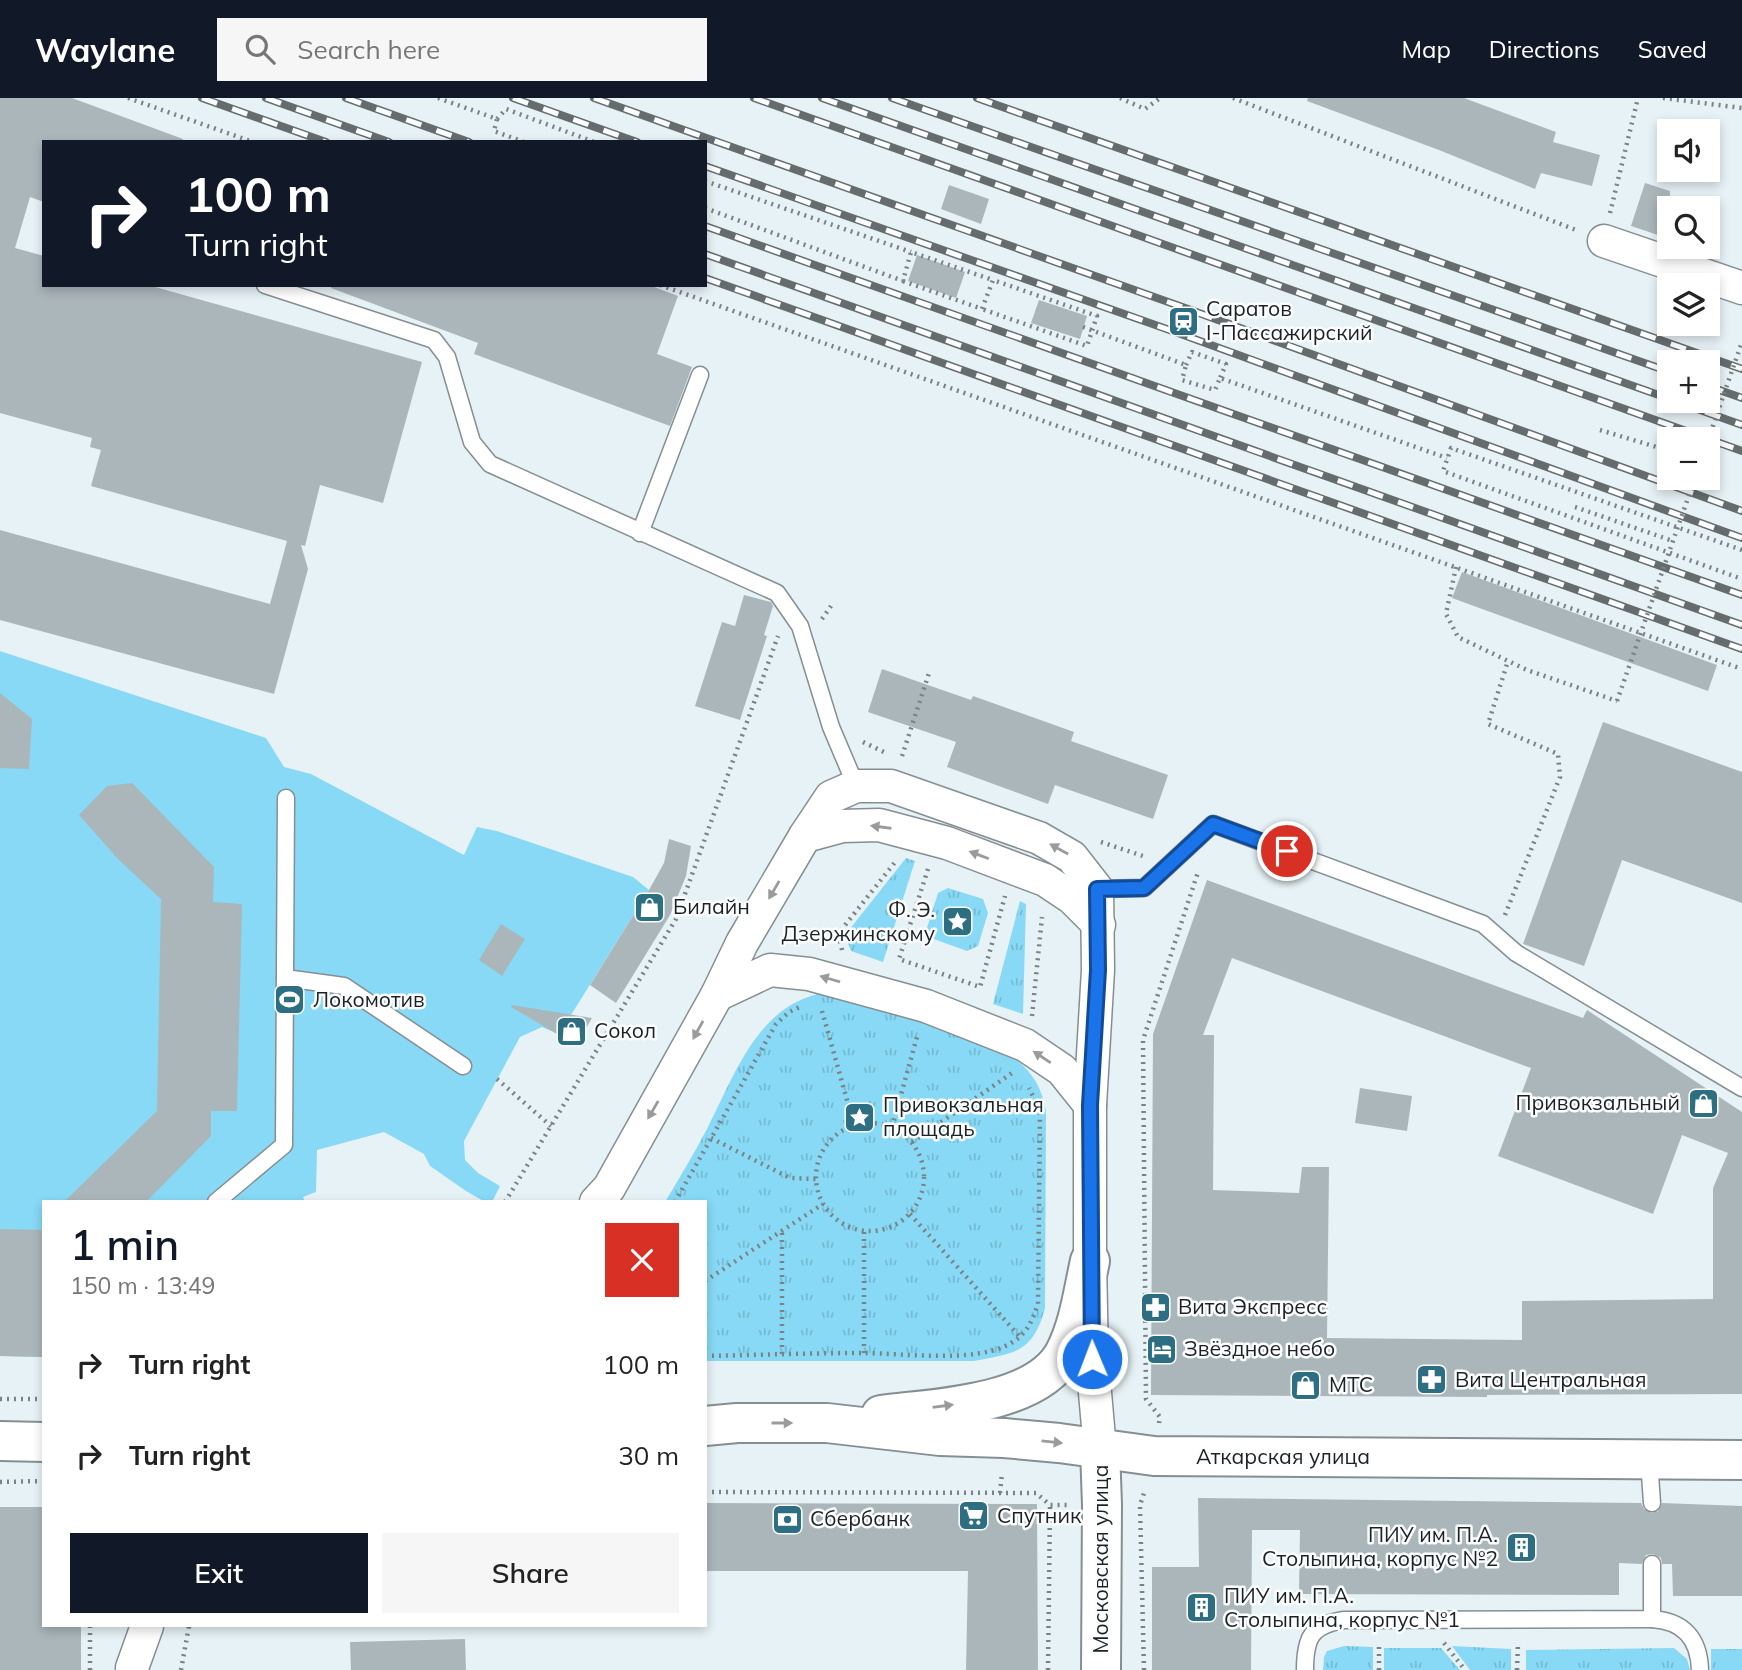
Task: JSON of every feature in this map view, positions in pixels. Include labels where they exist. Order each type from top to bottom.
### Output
[{"type":"street","points":[[1604,241],[1742,288]]},
{"type":"street","points":[[604,1197],[718,995],[742,943],[831,797],[856,786],[891,786],[1040,838],[1073,857],[1097,889],[1099,925],[1090,1105],[1090,1261],[1092,1359],[1100,1449]]},
{"type":"street","points":[[805,836],[842,825],[879,825],[947,843],[1045,880],[1073,898],[1099,925]]},
{"type":"street","points":[[718,995],[769,970],[809,974],[926,1006],[1016,1060],[1062,1070],[1090,1105]]},
{"type":"street","name":"Аткарская улица","points":[[827,1423],[984,1400],[1008,1394],[1041,1378],[1063,1356],[1076,1326],[1090,1261]]},
{"type":"street","name":"Аткарская улица","points":[[716,1421],[827,1423],[940,1436],[1004,1438],[1154,1456],[1742,1460]]},
{"type":"street","points":[[0,1441],[42,1442]]},
{"type":"street","name":"Московская улица","points":[[1100,1449],[1101,1670]]},
{"type":"street","points":[[125,1627],[132,1669]]},
{"type":"street","points":[[132,1669],[147,1627]]},
{"type":"lane","points":[[271,287],[433,340],[447,357],[472,442],[491,464],[777,593],[800,626],[831,727],[856,786]]},
{"type":"lane","points":[[640,533],[700,374]]},
{"type":"lane","points":[[218,1200],[284,1144],[286,798]]},
{"type":"lane","points":[[1097,889],[1144,888],[1213,824],[1483,924],[1516,953],[1742,1088]]},
{"type":"lane","points":[[285,978],[344,986],[463,1066]]},
{"type":"lane","points":[[1649,1460],[1652,1503]]},
{"type":"lane","points":[[1652,1564],[1652,1619]]},
{"type":"lane","points":[[1305,1670],[1309,1638],[1318,1627],[1330,1622],[1652,1619],[1667,1620],[1688,1633],[1695,1644],[1700,1670]]},
{"type":"path","points":[[128,98],[247,140]]},
{"type":"path","points":[[438,98],[497,119]]},
{"type":"path","points":[[1120,98],[1145,109],[1160,98]]},
{"type":"path","points":[[1234,98],[1604,241],[1637,98]]},
{"type":"path","points":[[1662,98],[1742,108]]},
{"type":"path","points":[[519,140],[495,131],[497,119],[506,109],[589,140]]},
{"type":"path","points":[[707,182],[1097,316],[1094,331],[1087,346],[707,209]]},
{"type":"path","points":[[903,281],[911,252]]},
{"type":"path","points":[[982,309],[993,280]]},
{"type":"path","points":[[666,287],[1742,669]]},
{"type":"path","points":[[1083,327],[1186,365]]},
{"type":"path","points":[[1713,427],[1742,342]]},
{"type":"path","points":[[1192,352],[1226,364],[1214,390],[1182,380],[1186,365],[1192,352]]},
{"type":"path","points":[[1220,378],[1447,458]]},
{"type":"path","points":[[1600,430],[1657,447]]},
{"type":"path","points":[[1742,550],[1451,448],[1443,471],[1742,579]]},
{"type":"path","points":[[1456,568],[1446,614],[1458,637],[1527,670],[1618,701],[1691,490]]},
{"type":"path","points":[[1575,507],[1673,541]]},
{"type":"path","points":[[820,622],[831,606]]},
{"type":"path","points":[[506,1200],[676,919],[781,628]]},
{"type":"path","points":[[1505,916],[1560,777],[1558,754],[1488,724],[1508,661]]},
{"type":"path","points":[[901,760],[930,670]]},
{"type":"path","points":[[1144,1670],[1140,1505],[1154,1456],[1160,1417],[1146,1399],[1143,1040],[1213,824]]},
{"type":"path","points":[[838,934],[901,855]]},
{"type":"path","points":[[920,862],[929,865],[899,959],[980,987],[1005,895],[1018,899]]},
{"type":"path","points":[[912,1142],[1016,1060],[1031,1023],[1043,906]]},
{"type":"path","points":[[819,999],[854,1125]]},
{"type":"path","points":[[676,1200],[776,1024],[789,1012],[810,1003]]},
{"type":"path","points":[[892,1127],[926,1006]]},
{"type":"path","points":[[1016,1060],[1021,1077]]},
{"type":"path","points":[[497,1079],[551,1126]]},
{"type":"path","points":[[707,1356],[864,1353],[973,1355],[1010,1345],[1020,1337],[1031,1325],[1038,1304],[1040,1111],[1027,1084]]},
{"type":"path","points":[[880,1123],[892,1127],[912,1142],[922,1159],[925,1179],[920,1198],[910,1214],[896,1225],[881,1231],[864,1231],[840,1223],[822,1204],[816,1178],[820,1155],[826,1145],[843,1129],[854,1125],[880,1123]]},
{"type":"path","points":[[711,1138],[790,1178],[816,1178]]},
{"type":"path","points":[[707,1280],[822,1204]]},
{"type":"path","points":[[910,1214],[1020,1337]]},
{"type":"path","points":[[864,1231],[864,1353]]},
{"type":"path","points":[[782,1232],[782,1354]]},
{"type":"path","points":[[0,1399],[42,1399]]},
{"type":"path","points":[[0,1482],[42,1481]]},
{"type":"path","points":[[707,1492],[1036,1493],[1050,1505],[1140,1505]]},
{"type":"path","points":[[1048,1670],[1050,1505]]},
{"type":"path","points":[[90,1627],[90,1670]]},
{"type":"path","points":[[181,1670],[189,1627]]},
{"type":"green space","name":"Локомотив","points":[[0,651],[266,738],[284,767],[311,774],[464,855],[477,827],[497,831],[633,877],[649,890],[571,1015],[556,1033],[542,1027],[520,1037],[464,1141],[465,1160],[478,1173],[500,1186],[493,1200],[482,1200],[466,1191],[430,1166],[424,1154],[384,1132],[317,1150],[316,1192],[303,1197],[304,1200],[42,1200],[42,1357],[0,1356]]},
{"type":"green space","points":[[906,858],[915,861],[883,962],[851,951],[845,935]]},
{"type":"green space","points":[[948,888],[983,899],[988,913],[978,946],[967,951],[931,938],[927,928],[938,893]]},
{"type":"green space","points":[[1020,901],[1026,904],[1023,1014],[993,1004]]},
{"type":"green space","points":[[824,992],[922,1021],[1010,1055],[1030,1073],[1038,1086],[1046,1112],[1045,1308],[1035,1334],[1020,1348],[1001,1356],[974,1361],[707,1361],[707,1200],[666,1200],[745,1054],[776,1016],[805,998]]},
{"type":"green space","points":[[1344,1646],[1373,1647],[1373,1670],[1323,1670],[1327,1651]]},
{"type":"green space","points":[[1452,1646],[1511,1649],[1511,1670],[1470,1670]]},
{"type":"green space","points":[[1384,1648],[1441,1648],[1460,1670],[1384,1670]]},
{"type":"green space","points":[[1674,1648],[1687,1659],[1690,1670],[1526,1670],[1526,1650]]},
{"type":"green space","points":[[1711,1649],[1742,1649],[1742,1670],[1711,1670]]},
{"type":"building","points":[[0,98],[72,98],[183,139],[42,140],[42,201],[30,197],[15,248],[42,255],[42,287],[155,287],[422,362],[383,503],[320,485],[305,546],[301,545],[308,569],[274,694],[0,620],[0,530],[270,604],[287,541],[91,486],[101,450],[90,447],[92,438],[0,413]]},
{"type":"building","points":[[1308,98],[1464,98],[1556,132],[1553,142],[1600,155],[1592,186],[1541,173],[1535,189],[1307,101]]},
{"type":"building","points":[[1645,183],[1670,191],[1670,196],[1657,196],[1657,235],[1631,226]]},
{"type":"building","points":[[949,185],[989,199],[981,224],[941,209]]},
{"type":"building","points":[[917,255],[965,272],[956,298],[908,281]]},
{"type":"building","points":[[654,287],[678,296],[657,354],[692,367],[670,426],[474,354],[478,343],[331,288]]},
{"type":"building","points":[[1039,300],[1087,316],[1080,339],[1031,323]]},
{"type":"building","points":[[1462,572],[1717,665],[1708,691],[1452,598]]},
{"type":"building","points":[[744,595],[771,602],[773,606],[764,635],[767,636],[740,720],[695,706],[722,622],[735,626]]},
{"type":"building","points":[[882,669],[971,700],[973,696],[1074,732],[1071,741],[1168,775],[1153,819],[1055,785],[1048,804],[947,767],[956,742],[868,712]]},
{"type":"building","points":[[0,693],[32,719],[29,769],[0,768]]},
{"type":"building","points":[[1603,722],[1742,772],[1742,903],[1622,860],[1584,966],[1523,944]]},
{"type":"building","points":[[132,783],[214,867],[213,902],[242,904],[237,1111],[211,1111],[211,1136],[148,1200],[66,1200],[157,1111],[161,899],[119,860],[79,815],[107,786]]},
{"type":"building","points":[[669,839],[691,846],[686,876],[670,915],[616,1003],[590,985],[664,863]]},
{"type":"building","points":[[1207,880],[1583,1018],[1587,1010],[1742,1112],[1742,1394],[1487,1397],[1151,1395],[1153,1034]],"holes":[[[1232,958],[1531,1068],[1498,1156],[1653,1214],[1682,1135],[1728,1153],[1713,1188],[1713,1299],[1522,1301],[1522,1340],[1327,1338],[1329,1167],[1302,1167],[1299,1193],[1213,1190],[1214,1035],[1203,1035]]]},
{"type":"building","points":[[501,924],[525,939],[502,976],[479,960]]},
{"type":"building","points":[[512,1005],[592,1018],[576,1045],[511,1007]]},
{"type":"building","points":[[1360,1088],[1412,1096],[1407,1131],[1355,1123]]},
{"type":"building","points":[[0,1229],[42,1230],[42,1357],[0,1356]]},
{"type":"building","name":"ПИУ им. П.А. Столыпина, корпус №2","points":[[1198,1498],[1641,1503],[1644,1509],[1652,1513],[1658,1511],[1662,1503],[1742,1506],[1742,1596],[1673,1596],[1672,1564],[1662,1564],[1661,1558],[1653,1554],[1646,1555],[1642,1564],[1619,1563],[1619,1595],[1299,1594],[1300,1530],[1252,1530],[1251,1670],[1152,1670],[1152,1567],[1199,1567]]},
{"type":"building","points":[[707,1503],[1037,1504],[1038,1670],[966,1670],[968,1571],[707,1571]]},
{"type":"building","points":[[0,1507],[42,1507],[42,1627],[81,1627],[81,1670],[0,1670]]},
{"type":"building","points":[[465,1639],[466,1670],[351,1670],[350,1642]]},
{"type":"railway","points":[[202,98],[320,140]]},
{"type":"railway","points":[[266,98],[383,140]]},
{"type":"railway","points":[[346,98],[463,140]]},
{"type":"railway","points":[[513,98],[631,140]]},
{"type":"railway","points":[[594,98],[1188,309],[1742,511]]},
{"type":"railway","points":[[754,98],[1742,451]]},
{"type":"railway","points":[[822,98],[1657,394]]},
{"type":"railway","points":[[892,98],[1657,367]]},
{"type":"railway","points":[[977,98],[1742,369]]},
{"type":"railway","points":[[707,167],[1178,333],[1742,538]]},
{"type":"railway","points":[[707,227],[1742,595]]},
{"type":"railway","points":[[707,255],[1742,625]]},
{"type":"railway","points":[[707,279],[1742,649]]},
{"type":"railway","points":[[1720,390],[1742,398]]},
{"type":"railway","points":[[1708,413],[1742,425]]},
{"type":"place","name":"Саратов I-Пассажирский","points":[[1183,321]]},
{"type":"place","name":"Билайн","points":[[650,907]]},
{"type":"place","name":"Ф. Э. Дзержинскому","points":[[958,922]]},
{"type":"place","name":"Локомотив","points":[[290,1000]]},
{"type":"place","name":"Сокол","points":[[571,1031]]},
{"type":"place","name":"Привокзальный","points":[[1703,1103]]},
{"type":"place","name":"Привокзальная площадь","points":[[860,1117]]},
{"type":"place","name":"Вита Экспресс","points":[[1155,1307]]},
{"type":"place","name":"Звёздное небо","points":[[1161,1349]]},
{"type":"place","name":"Вита Центральная","points":[[1432,1380]]},
{"type":"place","name":"МТС","points":[[1306,1385]]},
{"type":"place","name":"Спутник","points":[[974,1516]]},
{"type":"place","name":"Сбербанк","points":[[787,1519]]},
{"type":"place","name":"ПИУ им. П.А. Столыпина, корпус №2","points":[[1521,1547]]},
{"type":"place","name":"ПИУ им. П.А. Столыпина, корпус №1","points":[[1201,1608]]},
{"type":"route","points":[[1092,1359],[1090,1105],[1098,970],[1097,889],[1144,888],[1213,824],[1287,851]]}]
